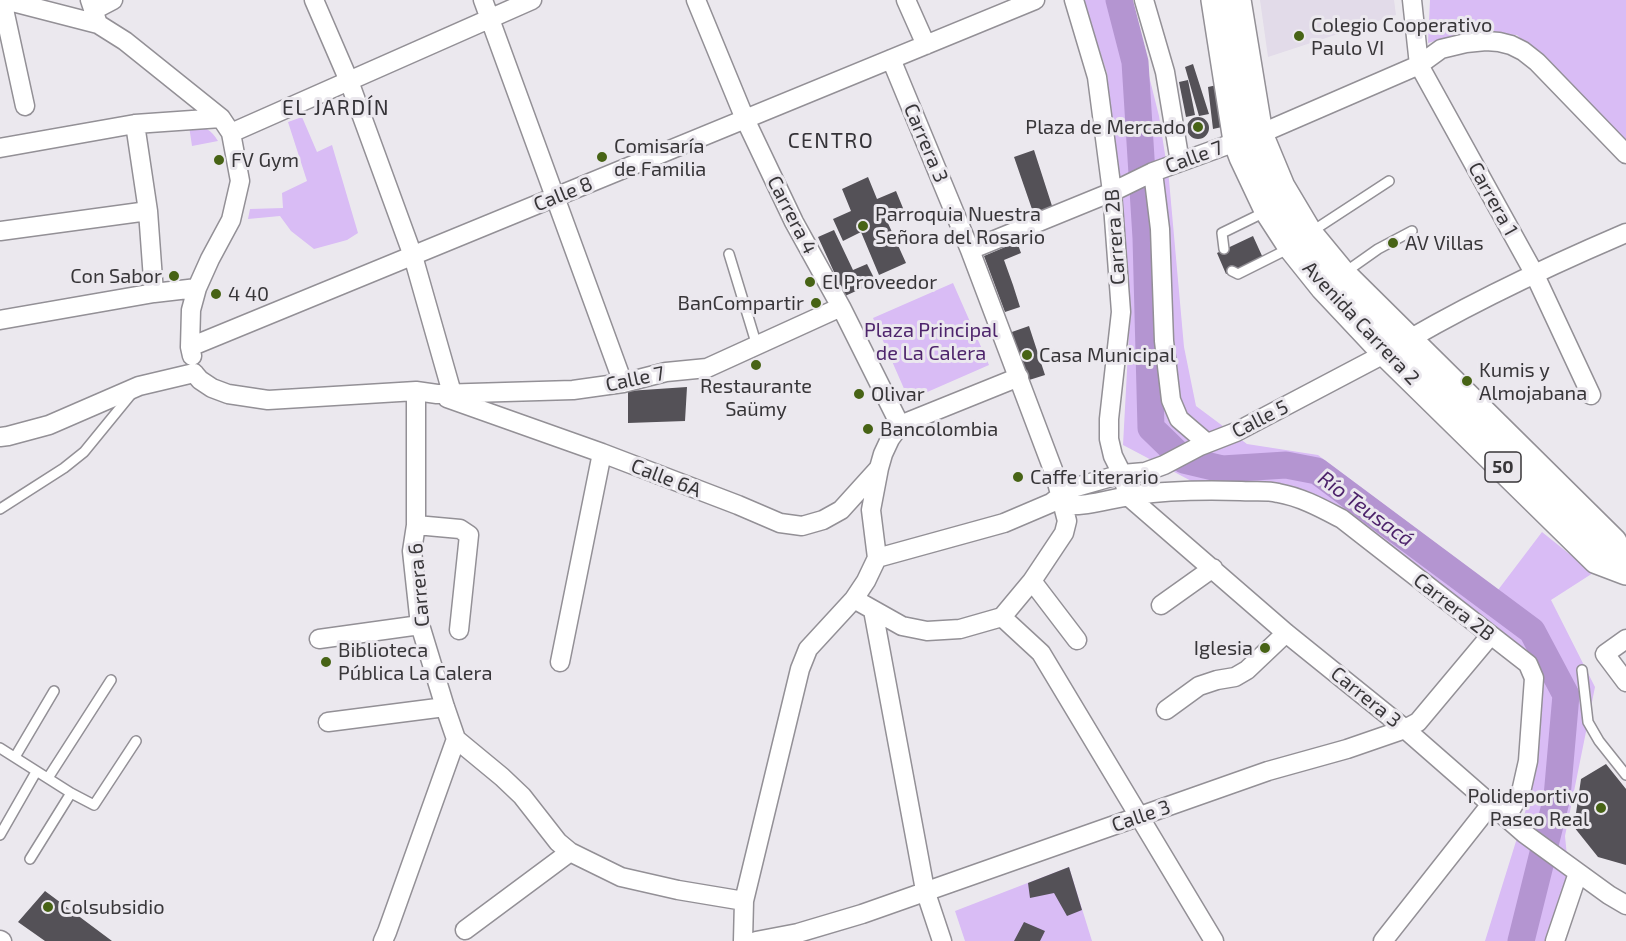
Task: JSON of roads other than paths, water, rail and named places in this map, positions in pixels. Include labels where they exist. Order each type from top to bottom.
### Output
[{"type":"main road","name":"Avenida Carrera 2","points":[[1215,0],[1248,138],[1281,187],[1301,240],[1324,287],[1398,346],[1613,542],[1626,571]]},
{"type":"main road","name":"Avenida Carrera 2","points":[[1237,0],[1248,138],[1243,157],[1269,210],[1342,274],[1398,346]]},
{"type":"street","points":[[25,106],[3,0],[94,12],[221,118],[231,133],[240,181],[231,220],[210,258],[197,288],[191,310],[190,347],[194,373],[200,380],[228,394],[268,400],[416,391]]},
{"type":"street","points":[[94,12],[113,0]]},
{"type":"street","points":[[314,0],[349,81],[413,255],[444,394]]},
{"type":"street","points":[[483,0],[623,382]]},
{"type":"street","points":[[231,133],[532,0]]},
{"type":"street","name":"Carrera 4","points":[[696,0],[745,119],[794,222],[841,307],[900,425]]},
{"type":"street","points":[[906,0],[926,45]]},
{"type":"street","name":"Calle 8","points":[[190,347],[926,45],[998,7],[1035,0]]},
{"type":"street","name":"Carrera 2B","points":[[1074,0],[1097,77],[1112,192],[1121,312],[1109,419],[1109,439],[1113,456],[1122,474]]},
{"type":"street","points":[[1144,0],[1165,72],[1180,162]]},
{"type":"street","name":"Carrera 1","points":[[1412,0],[1419,65],[1534,273],[1592,395]]},
{"type":"street","name":"Calle 7","points":[[970,250],[1112,192],[1152,172],[1248,138],[1419,65],[1441,49],[1486,40],[1511,45],[1537,62],[1626,154]]},
{"type":"street","name":"Carrera 3","points":[[891,59],[970,250],[1019,377],[1055,475],[1067,521],[1064,533],[1032,581],[1002,617]]},
{"type":"street","points":[[0,148],[135,124],[221,118]]},
{"type":"street","points":[[135,124],[148,211],[154,293]]},
{"type":"street","points":[[1152,172],[1160,229],[1164,341],[1171,400],[1179,419],[1203,445]]},
{"type":"street","points":[[0,231],[148,211]]},
{"type":"street","name":"Calle 5","points":[[877,558],[1004,523],[1051,503],[1062,501],[1069,489],[1122,474],[1145,472],[1164,465],[1203,445],[1236,432],[1534,273],[1626,233]]},
{"type":"street","points":[[0,320],[154,293],[197,288]]},
{"type":"street","name":"Calle 7","points":[[416,391],[444,394],[573,390],[666,372],[707,368],[841,307]]},
{"type":"street","points":[[0,437],[49,425],[139,386],[194,373]]},
{"type":"street","points":[[743,941],[744,901],[800,669],[808,649],[854,599],[877,558],[871,510],[879,468],[890,439],[900,425],[1019,377]]},
{"type":"street","name":"Carrera 6","points":[[416,391],[416,525],[412,551],[420,625],[456,739]]},
{"type":"street","name":"Calle 6A","points":[[444,394],[780,523],[802,526],[823,520],[841,510],[879,468]]},
{"type":"street","points":[[560,662],[602,453]]},
{"type":"street","points":[[1122,474],[1128,496]]},
{"type":"street","name":"Carrera 2B","points":[[1062,501],[1076,506],[1147,494],[1207,490],[1276,492],[1308,501],[1342,519],[1528,664],[1534,678],[1528,761],[1521,792],[1506,818]]},
{"type":"street","name":"Carrera 3","points":[[1128,496],[1286,633],[1405,729],[1525,834],[1626,905]]},
{"type":"street","points":[[416,525],[460,529],[469,535],[459,630]]},
{"type":"street","points":[[1161,605],[1212,568]]},
{"type":"street","points":[[1032,581],[1077,640]]},
{"type":"street","points":[[854,599],[902,626],[927,631],[960,629],[1002,617],[1041,652],[1214,941]]},
{"type":"street","points":[[873,610],[925,890],[942,941]]},
{"type":"street","points":[[319,639],[420,625]]},
{"type":"street","points":[[1166,710],[1199,686],[1235,677],[1247,670],[1286,633]]},
{"type":"street","name":"Calle 3","points":[[756,941],[799,937],[925,890],[1268,771],[1347,749],[1405,729],[1418,722],[1490,636]]},
{"type":"street","points":[[1626,639],[1605,654],[1626,682]]},
{"type":"street","points":[[328,722],[445,707]]},
{"type":"street","points":[[383,941],[456,739],[522,796],[558,842],[570,852],[621,877],[678,890],[744,901]]},
{"type":"street","points":[[1383,941],[1491,804]]},
{"type":"street","points":[[465,930],[570,852]]},
{"type":"street","points":[[1555,941],[1578,873]]},
{"type":"lane","points":[[1232,271],[1238,274],[1301,240],[1389,181]]},
{"type":"lane","points":[[1224,249],[1222,233],[1269,210]]},
{"type":"lane","points":[[1342,274],[1378,249],[1412,231]]},
{"type":"lane","points":[[729,254],[758,346]]},
{"type":"lane","points":[[0,509],[64,468],[84,452],[139,386]]},
{"type":"lane","points":[[1582,670],[1588,722],[1599,741],[1626,775]]},
{"type":"lane","points":[[48,778],[111,680]]},
{"type":"lane","points":[[15,757],[54,691]]},
{"type":"lane","points":[[0,748],[36,772],[94,805],[136,741]]},
{"type":"lane","points":[[0,836],[36,772]]},
{"type":"lane","points":[[30,859],[71,793]]},
{"type":"waterway","name":"Río Teusacá","points":[[1119,0],[1135,62],[1146,238],[1151,428],[1184,460],[1222,469],[1286,465],[1317,471],[1532,631],[1566,695],[1557,797],[1521,941]]},
{"type":"place","name":"Colegio Cooperativo Paulo VI","points":[[1299,36]]},
{"type":"place","name":"Plaza de Mercado","points":[[1198,127]]},
{"type":"place","name":"Comisaría de Familia","points":[[602,157]]},
{"type":"place","name":"FV Gym","points":[[219,160]]},
{"type":"place","name":"Parroquia Nuestra Señora del Rosario","points":[[863,226]]},
{"type":"place","name":"AV Villas","points":[[1393,243]]},
{"type":"place","name":"Con Sabor","points":[[174,276]]},
{"type":"place","name":"El Proveedor","points":[[810,282]]},
{"type":"place","name":"4 40","points":[[216,294]]},
{"type":"place","name":"BanCompartir","points":[[816,303]]},
{"type":"place","name":"Casa Municipal","points":[[1027,355]]},
{"type":"place","name":"Restaurante Saümy","points":[[756,365]]},
{"type":"place","name":"Kumis y Almojabana","points":[[1467,381]]},
{"type":"place","name":"Olivar","points":[[859,394]]},
{"type":"place","name":"Bancolombia","points":[[868,429]]},
{"type":"place","name":"Caffe Literario","points":[[1018,477]]},
{"type":"place","name":"Iglesia","points":[[1265,648]]},
{"type":"place","name":"Biblioteca Pública La Calera","points":[[326,662]]},
{"type":"place","name":"Polideportivo Paseo Real","points":[[1601,808]]},
{"type":"place","name":"Colsubsidio","points":[[48,907]]},
{"type":"district","name":"EL JARDÍN","points":[[336,108]]},
{"type":"district","name":"CENTRO","points":[[831,141]]},
{"type":"park label","name":"Plaza Principal de La Calera","points":[[931,342]]}]
